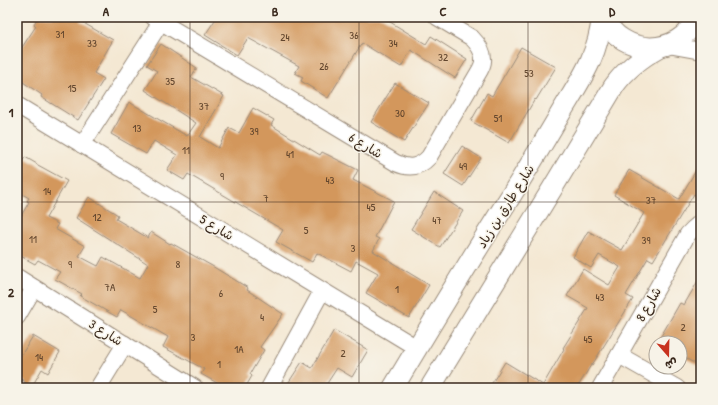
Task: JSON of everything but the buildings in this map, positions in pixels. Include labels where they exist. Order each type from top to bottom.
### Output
[{"type":"main road","points":[[602,17],[611,30],[625,41],[642,47],[664,46]]},
{"type":"main road","name":"شارع طارق بن زياد","points":[[393,388],[526,172],[587,69],[597,45],[602,17]]},
{"type":"main road","points":[[430,388],[616,82],[639,59],[675,42],[687,32],[698,17]]},
{"type":"main road","points":[[526,172],[528,179],[539,188],[545,190],[552,189]]},
{"type":"main road","points":[[512,194],[525,197],[535,204],[539,210]]},
{"type":"street","name":"شارع 6","points":[[157,20],[396,163],[409,167],[422,163],[429,157],[480,70],[483,61],[481,50],[472,38],[437,17]]},
{"type":"street","points":[[82,145],[157,20]]},
{"type":"street","points":[[664,46],[701,51]]},
{"type":"street","name":"شارع 5","points":[[17,106],[417,348]]},
{"type":"street","name":"شارع 8","points":[[600,388],[688,234],[701,222]]},
{"type":"street","name":"شارع 3","points":[[17,277],[195,388]]},
{"type":"street","points":[[17,317],[34,288]]},
{"type":"street","points":[[269,388],[322,291]]},
{"type":"street","points":[[98,388],[124,344]]},
{"type":"street","points":[[619,355],[677,388]]}]
